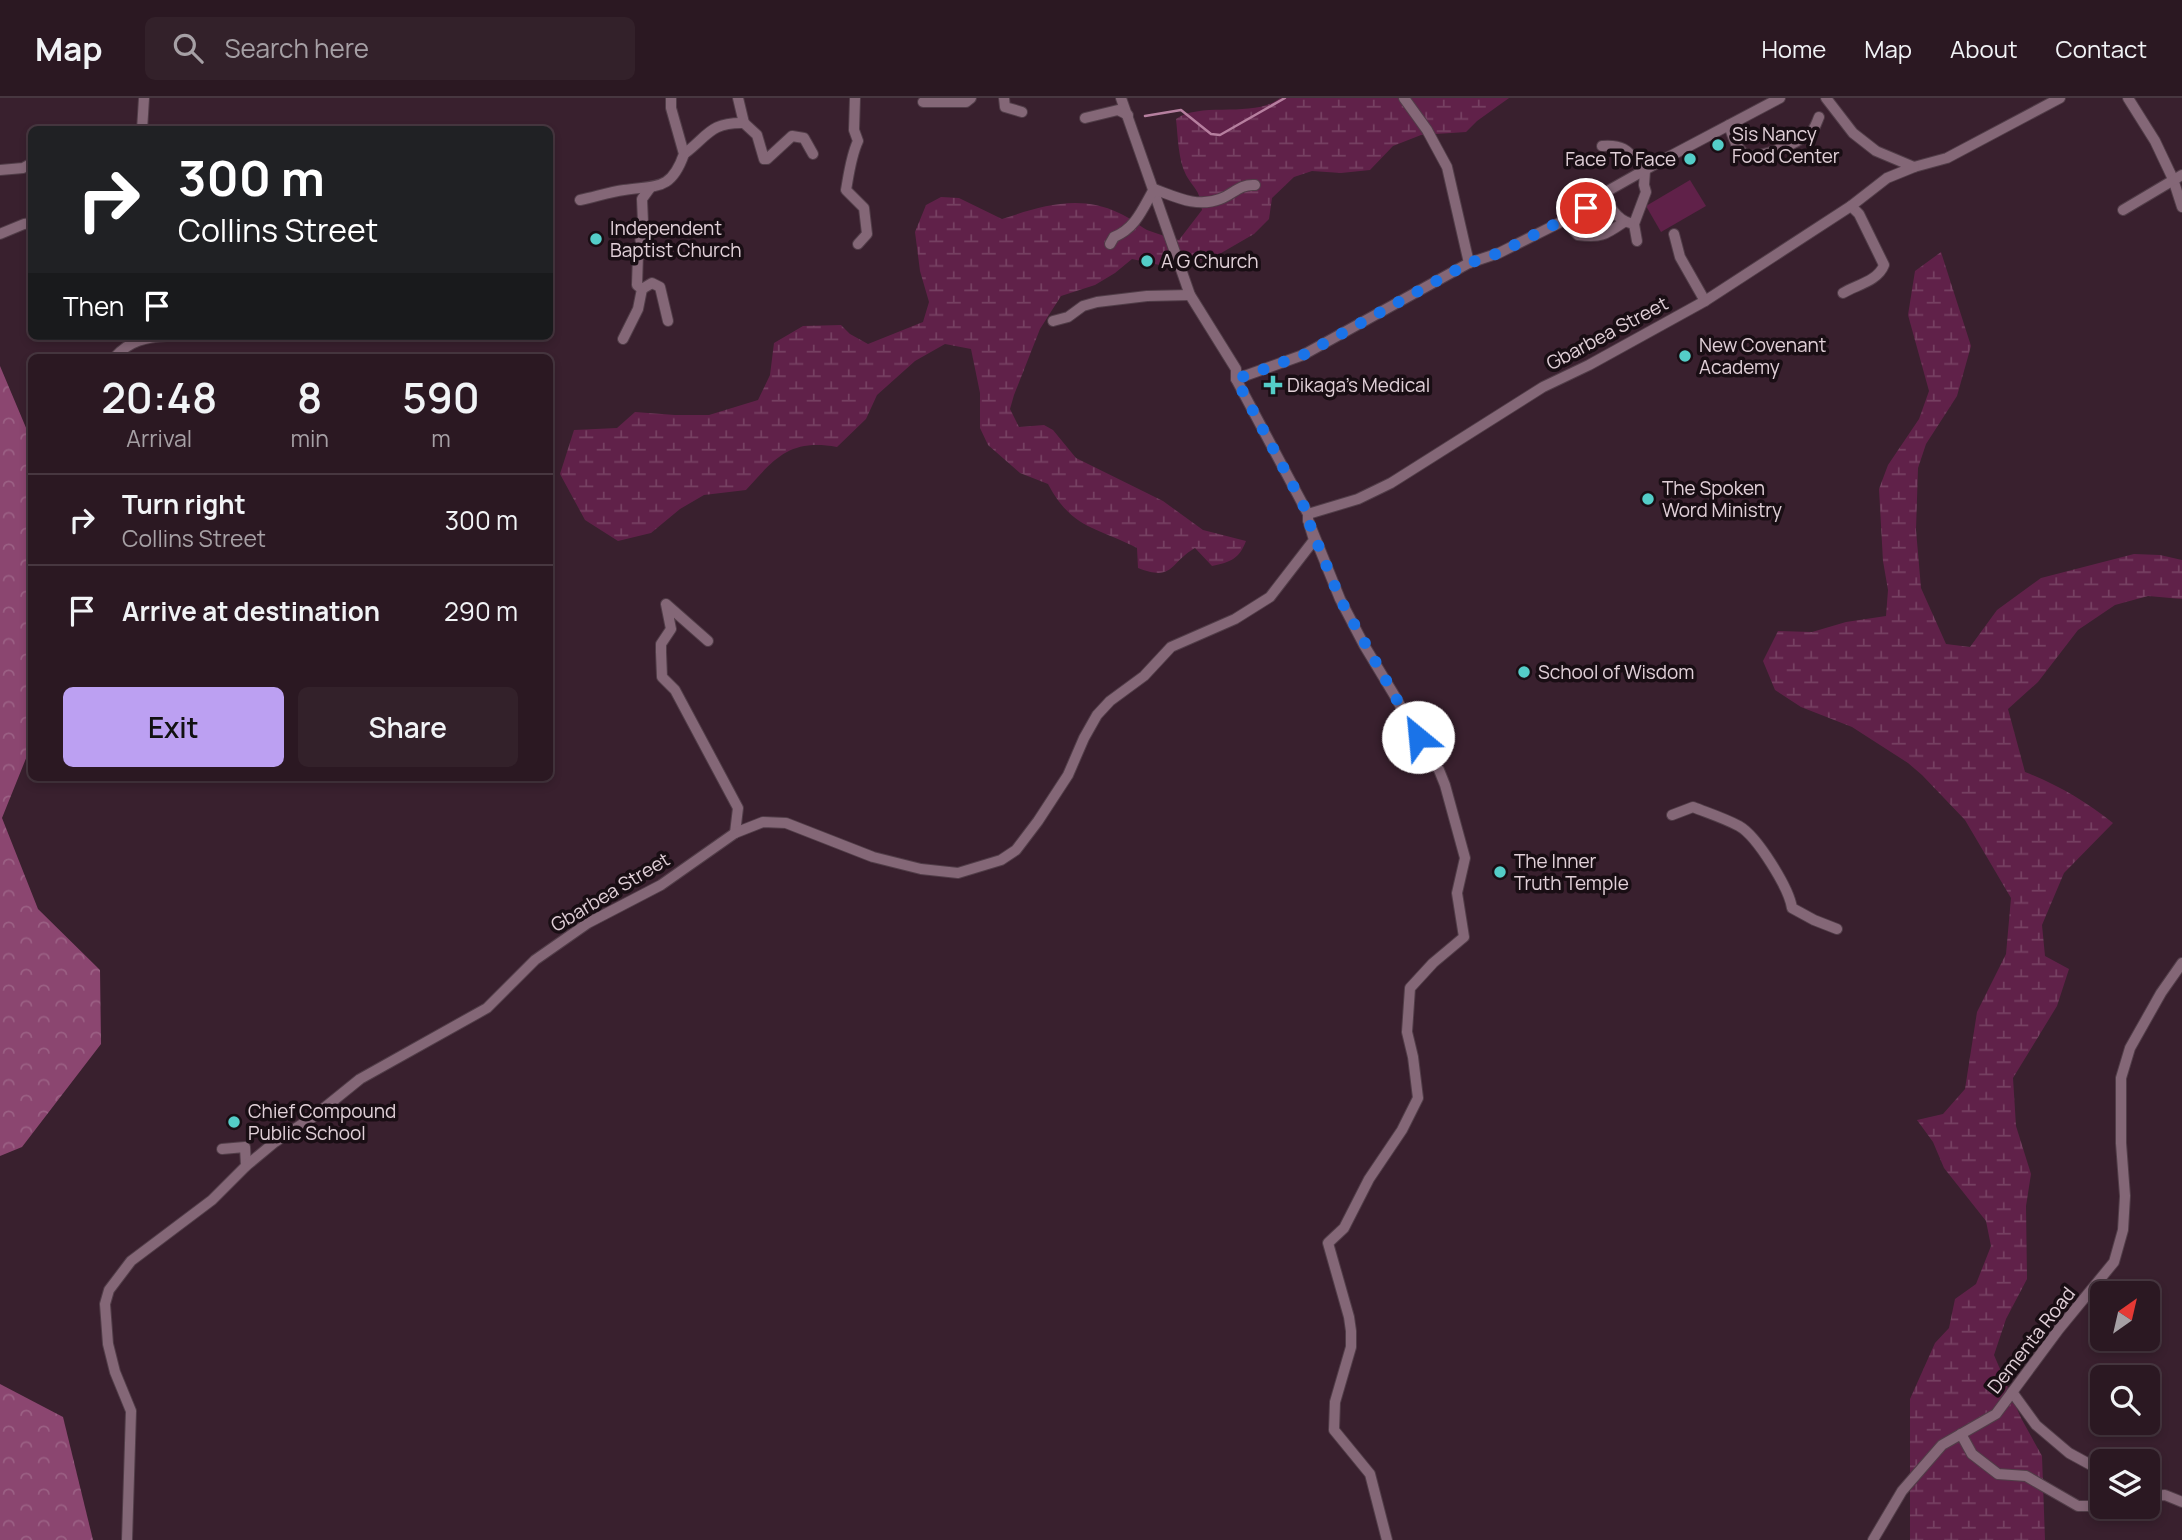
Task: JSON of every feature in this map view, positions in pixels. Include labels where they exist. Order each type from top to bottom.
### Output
[{"type":"street","points":[[142,126],[144,98]]},
{"type":"street","points":[[671,98],[671,108],[684,154]]},
{"type":"street","points":[[738,98],[744,123],[757,135],[764,159],[792,136],[804,138],[813,154]]},
{"type":"street","points":[[855,98],[854,130],[858,141],[852,152],[853,160],[846,190],[864,208],[867,234],[858,244]]},
{"type":"street","points":[[923,102],[966,102],[971,98]]},
{"type":"street","points":[[1004,98],[1005,107],[1021,112]]},
{"type":"street","points":[[1121,98],[1190,295],[1236,369],[1236,379],[1308,517],[1340,599],[1358,634],[1438,770],[1465,858],[1457,893],[1464,937],[1433,962],[1410,988],[1407,1032],[1418,1098],[1402,1130],[1369,1179],[1344,1228],[1328,1242],[1349,1317],[1351,1339],[1347,1365],[1335,1402],[1334,1430],[1370,1474],[1387,1540]]},
{"type":"street","points":[[1404,98],[1447,167],[1469,263]]},
{"type":"street","points":[[1236,379],[1303,355],[1469,263],[1499,253],[1565,220],[1604,194],[1780,98]]},
{"type":"street","points":[[1826,98],[1853,132],[1877,151],[1914,167]]},
{"type":"street","name":"Gbarbea Street","points":[[127,1540],[131,1411],[115,1372],[108,1344],[105,1304],[108,1290],[131,1261],[212,1200],[246,1166],[360,1079],[487,1008],[535,960],[588,923],[660,885],[735,833],[763,822],[786,823],[873,858],[921,869],[958,873],[1001,860],[1016,850],[1038,821],[1068,775],[1097,715],[1110,701],[1144,677],[1171,647],[1235,619],[1270,597],[1314,540],[1308,517],[1358,499],[1391,483],[1543,387],[1589,365],[1705,301],[1851,206],[1887,178],[1947,158],[2060,98]]},
{"type":"street","points":[[2129,98],[2177,177],[2182,207]]},
{"type":"street","points":[[1085,118],[1118,110],[1129,116]]},
{"type":"street","points":[[1728,125],[1738,147],[1745,154],[1755,156],[1781,149],[1808,136],[1819,117]]},
{"type":"street","points":[[580,200],[667,183],[679,168],[684,154],[715,126],[730,122],[744,123]]},
{"type":"street","points":[[1565,220],[1578,235],[1600,237],[1629,223],[1646,192],[1645,171],[1632,154],[1618,146],[1602,146]]},
{"type":"street","points":[[0,170],[28,165]]},
{"type":"street","points":[[2123,209],[2177,177]]},
{"type":"street","points":[[1154,189],[1188,202],[1218,200],[1245,184],[1255,186]]},
{"type":"street","points":[[642,289],[636,285],[643,223],[642,199],[650,188]]},
{"type":"street","points":[[1110,244],[1114,237],[1127,232],[1143,212],[1154,189]]},
{"type":"street","points":[[1604,194],[1607,203],[1629,223],[1637,241]]},
{"type":"street","points":[[1843,293],[1882,271],[1884,265],[1859,214],[1851,206]]},
{"type":"street","points":[[0,234],[28,223]]},
{"type":"street","points":[[1674,234],[1680,257],[1705,301]]},
{"type":"street","points":[[624,339],[638,309],[642,289],[652,283],[660,287],[668,321]]},
{"type":"street","points":[[1053,321],[1068,317],[1083,306],[1097,302],[1147,296],[1190,295]]},
{"type":"street","points":[[117,354],[123,347],[139,340]]},
{"type":"street","points":[[708,641],[666,604],[671,629],[661,644],[663,677],[675,690],[738,808],[735,833]]},
{"type":"street","points":[[1672,815],[1693,807],[1742,827],[1763,852],[1790,894],[1793,908],[1837,929]]},
{"type":"street","name":"Dementa Road","points":[[1873,1540],[1902,1491],[1942,1445],[1996,1414],[2059,1329],[2114,1262],[2123,1230],[2125,1196],[2121,1078],[2130,1048],[2182,962]]},
{"type":"street","points":[[222,1149],[246,1147],[246,1166]]},
{"type":"street","points":[[2012,1392],[2036,1425],[2070,1453],[2090,1464]]},
{"type":"street","points":[[1961,1434],[1972,1454],[1998,1474],[2026,1476],[2078,1506],[2090,1506]]},
{"type":"street","points":[[2160,1495],[2182,1502]]},
{"type":"green space","points":[[1280,98],[1509,98],[1466,132],[1421,135],[1393,146],[1370,170],[1341,173],[1312,171],[1294,177],[1272,198],[1269,219],[1254,234],[1216,256],[1183,265],[1164,266],[1132,259],[1095,285],[1061,296],[1040,329],[1010,409],[1019,427],[1044,425],[1053,430],[1076,458],[1163,501],[1203,530],[1246,541],[1233,559],[1212,566],[1195,548],[1165,572],[1150,572],[1138,568],[1137,548],[1086,525],[1066,510],[1048,484],[1020,473],[988,445],[980,428],[980,393],[971,349],[945,344],[915,361],[877,395],[866,419],[837,447],[821,445],[795,448],[766,468],[746,490],[704,495],[680,509],[651,533],[618,541],[585,520],[560,474],[574,430],[617,428],[635,412],[709,415],[758,400],[770,375],[774,343],[803,326],[841,325],[850,334],[868,344],[923,322],[929,302],[920,271],[915,232],[926,205],[941,197],[959,198],[1002,219],[1046,206],[1089,204],[1119,213],[1147,230],[1179,240],[1202,210],[1198,194],[1181,162],[1176,119],[1199,111],[1257,108]]},
{"type":"green space","points":[[1690,180],[1706,206],[1661,232],[1646,206]]},
{"type":"green space","points":[[1941,252],[1971,346],[1957,396],[1926,444],[1918,468],[1916,530],[1921,588],[1946,644],[1970,647],[1997,610],[2041,578],[2134,554],[2160,555],[2182,560],[2182,599],[2148,596],[2115,605],[2078,630],[2038,682],[2008,709],[2025,772],[2071,794],[2113,823],[2064,873],[2042,925],[2045,956],[2069,969],[2057,1006],[2013,1078],[2016,1126],[2031,1174],[2026,1206],[2027,1279],[2006,1319],[1994,1355],[2021,1418],[2042,1456],[2045,1540],[1910,1540],[1910,1399],[1935,1343],[1949,1328],[1955,1299],[1976,1284],[1991,1246],[1986,1221],[1944,1168],[1933,1142],[1917,1120],[1943,1114],[1965,1089],[1977,1012],[2006,954],[2011,898],[1965,820],[1922,775],[1852,727],[1801,707],[1775,690],[1763,661],[1778,631],[1812,632],[1846,622],[1886,616],[1888,590],[1883,561],[1879,489],[1888,465],[1919,419],[1929,391],[1908,315],[1915,271]]},
{"type":"green space","points":[[0,366],[28,432],[28,753],[2,818],[38,909],[100,970],[101,1044],[22,1147],[0,1156]]},
{"type":"green space","points":[[0,1384],[63,1417],[93,1540],[0,1540]]},
{"type":"waterway","points":[[1145,116],[1181,110],[1211,134],[1220,135],[1285,98]]},
{"type":"place","name":"Sis Nancy Food Center","points":[[1718,145]]},
{"type":"place","name":"Face To Face","points":[[1690,159]]},
{"type":"place","name":"Independent Baptist Church","points":[[596,239]]},
{"type":"place","name":"A G Church","points":[[1147,261]]},
{"type":"place","name":"New Covenant Academy","points":[[1685,356]]},
{"type":"place","name":"Dikaga's Medical","points":[[1273,385]]},
{"type":"place","name":"The Spoken Word Ministry","points":[[1648,499]]},
{"type":"place","name":"School of Wisdom","points":[[1524,672]]},
{"type":"place","name":"The Inner Truth Temple","points":[[1500,872]]},
{"type":"place","name":"Chief Compound Public School","points":[[234,1122]]},
{"type":"route","points":[[1418,737],[1340,599],[1308,520],[1308,514],[1236,379],[1303,355],[1469,263],[1499,253],[1586,208]]}]
